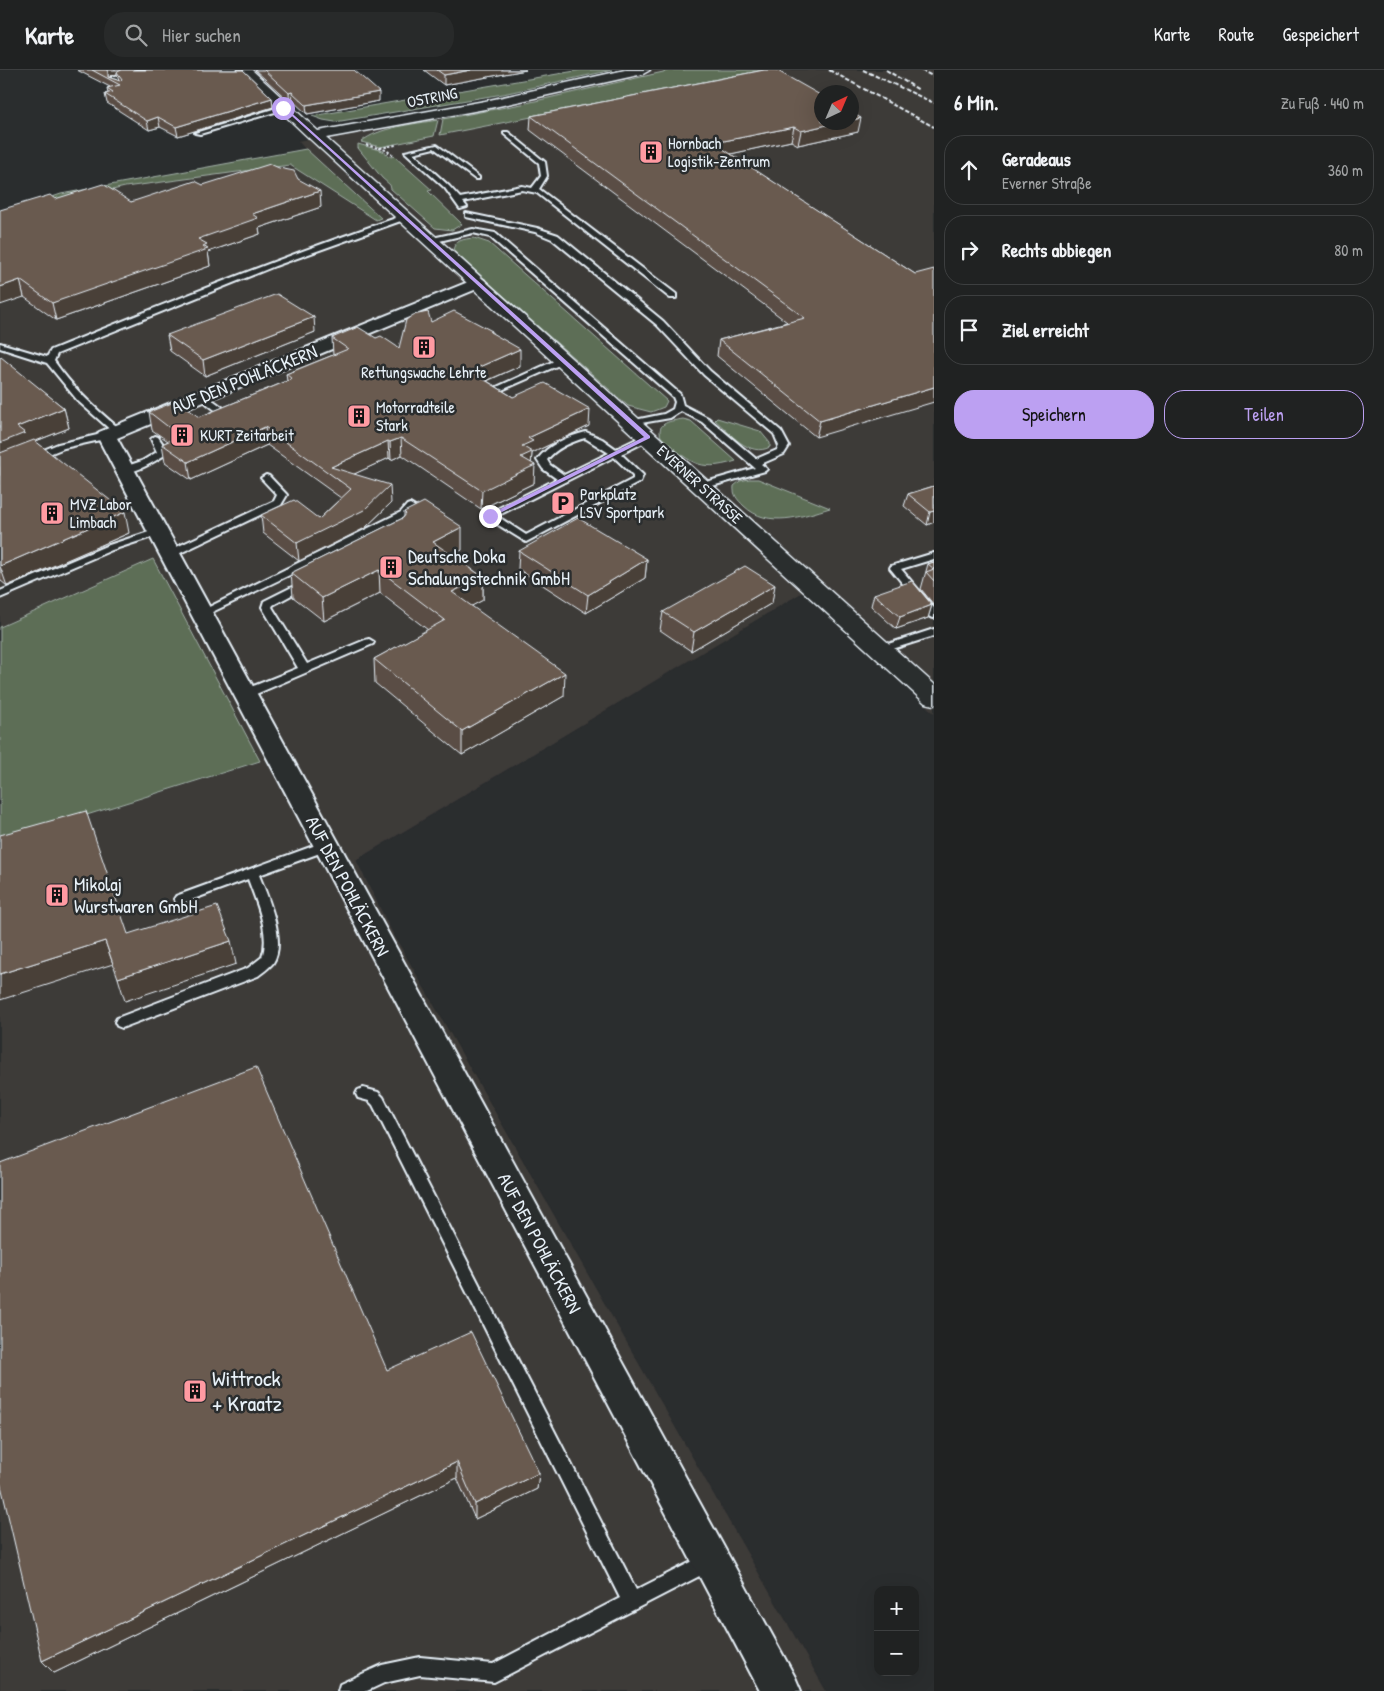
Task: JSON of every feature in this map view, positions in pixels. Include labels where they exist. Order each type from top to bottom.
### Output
[{"type":"street","name":"EVERNER STRASSE","points":[[244,70],[283,108],[934,697]]},
{"type":"street","name":"OSTRING","points":[[315,136],[537,94],[643,70]]},
{"type":"street","points":[[350,168],[344,147],[346,141],[368,127]]},
{"type":"street","name":"AUF DEN POHLÄCKERN","points":[[478,283],[112,434],[124,470],[781,1691]]},
{"type":"lane","points":[[120,87],[113,84],[114,78],[143,70]]},
{"type":"lane","points":[[198,133],[283,108]]},
{"type":"lane","points":[[506,134],[542,162],[544,176],[535,189]]},
{"type":"lane","points":[[408,152],[435,146],[477,178]]},
{"type":"lane","points":[[408,152],[446,187],[484,232]]},
{"type":"lane","points":[[458,201],[522,188],[535,189],[673,296]]},
{"type":"lane","points":[[469,215],[550,234],[660,323],[707,373],[778,433],[784,446],[781,452],[755,463]]},
{"type":"lane","points":[[50,361],[54,352],[225,283],[364,231],[406,218]]},
{"type":"lane","points":[[431,241],[473,232],[492,234],[677,396],[677,410],[667,416],[633,423]]},
{"type":"lane","points":[[0,345],[50,361],[63,380],[95,413],[112,434],[61,446],[0,471]]},
{"type":"lane","points":[[492,391],[563,360]]},
{"type":"lane","points":[[203,396],[223,412],[239,409]]},
{"type":"lane","points":[[678,406],[705,420],[762,469],[702,486]]},
{"type":"lane","points":[[564,479],[546,467],[542,460],[546,453],[586,435],[602,442],[614,454],[638,475],[637,480],[633,484],[526,539],[490,516],[564,479],[614,454],[648,437]]},
{"type":"lane","points":[[124,470],[146,463],[162,453],[155,439]]},
{"type":"lane","points":[[0,595],[109,548],[211,536],[278,503],[282,495],[266,478]]},
{"type":"lane","points":[[202,613],[347,544],[404,514],[410,507]]},
{"type":"lane","points":[[934,556],[895,568],[934,615]]},
{"type":"lane","points":[[305,670],[267,607],[268,603],[321,575]]},
{"type":"lane","points":[[882,649],[934,632]]},
{"type":"lane","points":[[245,694],[369,642]]},
{"type":"lane","points":[[180,899],[327,846]]},
{"type":"lane","points":[[122,1022],[253,972],[269,959],[272,946],[265,907],[252,873]]},
{"type":"lane","points":[[363,1094],[373,1096],[378,1101],[632,1602]]},
{"type":"lane","points":[[347,1691],[382,1674],[420,1666],[494,1673],[711,1561]]},
{"type":"path","points":[[364,144],[386,150],[394,155],[408,152]]},
{"type":"shaded area","points":[[640,70],[934,70],[934,713],[803,592],[356,860],[391,930],[826,1691],[0,1691],[0,842],[259,762],[153,560],[0,627],[0,214],[61,194],[305,149],[298,141]]},
{"type":"green space","points":[[581,70],[612,70],[503,94],[335,122],[312,116]]},
{"type":"green space","points":[[672,70],[771,70],[440,135],[443,119],[522,104]]},
{"type":"green space","points":[[438,120],[434,136],[380,147],[361,142],[368,137],[387,130]]},
{"type":"green space","points":[[358,144],[383,151],[391,157],[394,156],[432,190],[428,191],[462,224],[452,230],[435,228],[391,189],[390,185],[358,148]]},
{"type":"green space","points":[[306,149],[381,218],[376,220],[290,165],[125,187],[20,212],[14,210],[61,194]]},
{"type":"green space","points":[[474,238],[489,243],[667,401],[664,407],[651,412],[628,406],[453,251],[457,242]]},
{"type":"green space","points":[[717,418],[760,431],[770,443],[770,447],[762,450],[747,447],[715,420]]},
{"type":"green space","points":[[683,419],[691,421],[736,461],[712,466],[703,465],[679,453],[661,437],[660,432],[666,423]]},
{"type":"green space","points":[[758,479],[830,508],[786,519],[764,517],[753,513],[744,506],[735,494],[734,486],[740,481]]},
{"type":"green space","points":[[153,559],[260,761],[0,842],[0,627]]},
{"type":"building","points":[[92,70],[108,70],[108,77],[120,81],[122,79],[117,72],[122,70],[243,70],[272,98],[176,127],[158,117],[147,121],[105,94],[113,92],[107,88],[120,85]]},
{"type":"building","points":[[264,70],[354,70],[379,92],[306,105],[292,92],[289,93]]},
{"type":"building","points":[[437,70],[471,70],[444,75]]},
{"type":"building","points":[[764,70],[776,70],[814,91],[814,128],[801,131],[794,127],[714,143],[915,274],[934,269],[934,387],[820,421],[719,340],[805,318],[531,116]]},
{"type":"building","points":[[270,164],[294,171],[298,179],[320,191],[252,214],[258,218],[198,239],[207,244],[203,246],[208,249],[52,303],[20,280],[0,287],[0,210],[50,195],[55,199],[103,184],[131,202],[195,181],[203,185]]},
{"type":"building","points":[[277,294],[314,317],[203,360],[167,335]]},
{"type":"building","points":[[454,311],[492,331],[490,332],[520,349],[470,371],[513,397],[545,383],[590,409],[528,438],[533,441],[522,446],[532,452],[521,457],[535,465],[482,491],[401,438],[388,441],[331,467],[390,485],[364,510],[297,543],[261,515],[294,500],[319,519],[351,489],[265,427],[188,462],[162,444],[180,436],[149,412],[177,401],[199,417],[292,379],[286,374],[348,349],[332,338],[358,327],[376,338],[381,336],[399,348],[406,320],[413,315],[428,312],[431,322]]},
{"type":"building","points":[[0,358],[64,408],[17,427],[25,433],[0,443]]},
{"type":"building","name":"MVZ Labor Limbach","points":[[34,440],[125,512],[0,566],[0,453]]},
{"type":"building","points":[[934,486],[934,511],[930,512],[908,494]]},
{"type":"building","points":[[424,502],[462,527],[433,542],[483,577],[452,592],[565,673],[462,731],[374,659],[445,620],[379,570],[322,598],[291,573],[403,518],[406,514],[404,512]]},
{"type":"building","points":[[578,518],[647,559],[588,595],[519,551]]},
{"type":"building","points":[[934,562],[934,569],[928,564]]},
{"type":"building","points":[[745,566],[775,585],[694,632],[663,612]]},
{"type":"building","points":[[934,569],[934,581],[926,572]]},
{"type":"building","points":[[912,581],[932,605],[900,617],[874,594]]},
{"type":"building","name":"Mikolaj Wurstwaren GmbH","points":[[86,811],[128,934],[217,906],[231,941],[118,978],[105,941],[0,974],[0,835]]},
{"type":"building","name":"Wittrock + Kraatz","points":[[256,1067],[387,1370],[471,1332],[539,1473],[475,1504],[457,1462],[42,1661],[0,1481],[0,1163]]},
{"type":"railway","points":[[829,70],[934,127]]},
{"type":"railway","points":[[863,70],[934,103]]},
{"type":"railway","points":[[886,70],[919,90]]},
{"type":"railway","points":[[921,70],[934,77]]},
{"type":"place","name":"Hornbach Logistik-Zentrum","points":[[651,152]]},
{"type":"place","name":"Rettungswache Lehrte","points":[[424,347]]},
{"type":"place","name":"Motorradteile Stark","points":[[359,416]]},
{"type":"place","name":"KURT Zeitarbeit","points":[[182,435]]},
{"type":"place","name":"Parkplatz LSV Sportpark","points":[[563,503]]},
{"type":"place","name":"MVZ Labor Limbach","points":[[52,513]]},
{"type":"place","name":"Deutsche Doka Schalungstechnik GmbH","points":[[391,567]]},
{"type":"place","name":"Mikolaj Wurstwaren GmbH","points":[[57,895]]},
{"type":"place","name":"Wittrock + Kraatz","points":[[195,1391]]},
{"type":"route","points":[[283,108],[648,437],[490,516]]}]
